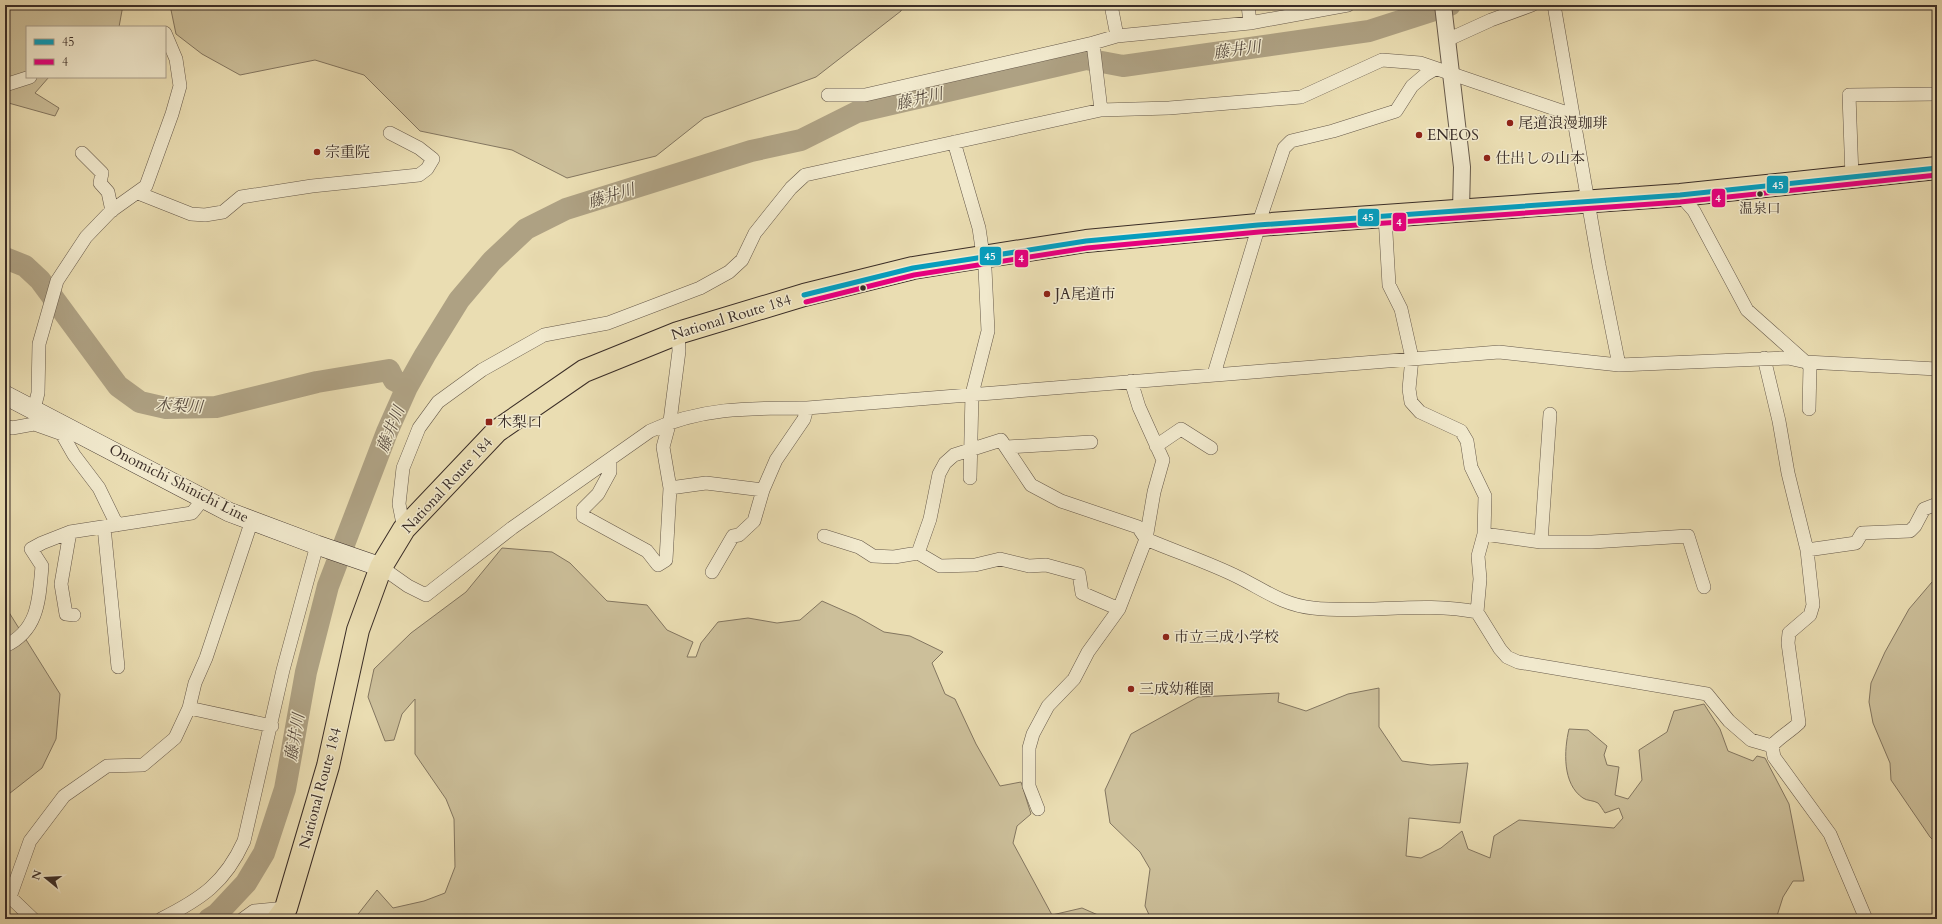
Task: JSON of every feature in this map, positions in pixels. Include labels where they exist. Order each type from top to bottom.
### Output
[{"type":"highway","name":"National Route 184","points":[[282,914],[328,766],[372,564],[497,431],[584,371],[678,333],[804,295],[913,268],[1086,241],[1258,225],[1680,195],[1937,168]]},
{"type":"main road","name":"Onomichi Shinichi Line","points":[[5,395],[204,498],[228,512],[372,564]]},
{"type":"street","points":[[1111,5],[1117,36]]},
{"type":"street","points":[[1248,5],[1250,23]]},
{"type":"street","points":[[828,95],[865,95],[1093,46],[1117,36],[1250,23],[1348,5]]},
{"type":"street","points":[[1443,5],[1462,167],[1461,210]]},
{"type":"street","points":[[1447,36],[1532,5]]},
{"type":"street","points":[[1554,5],[1618,366]]},
{"type":"street","points":[[34,409],[38,393],[39,344],[57,282],[86,237],[112,211],[146,186],[172,114],[180,86],[166,37]]},
{"type":"street","points":[[1093,46],[1101,110]]},
{"type":"street","points":[[404,529],[399,504],[403,468],[419,428],[438,402],[482,370],[544,335],[608,323],[700,288],[729,272],[742,260],[755,233],[791,188],[805,175],[1101,110],[1169,108],[1301,97],[1382,60],[1420,63],[1573,115]]},
{"type":"street","points":[[1214,374],[1258,225],[1284,148],[1291,141],[1333,131],[1396,111],[1412,86],[1435,69]]},
{"type":"street","points":[[5,85],[27,78]]},
{"type":"street","points":[[1852,177],[1849,95],[1937,94]]},
{"type":"street","points":[[138,193],[191,214],[205,215],[223,212],[241,197],[312,186],[419,175],[427,170],[433,159],[419,148],[390,133]]},
{"type":"street","points":[[954,142],[979,228],[982,257],[985,269],[988,331],[972,394],[970,478]]},
{"type":"street","points":[[82,153],[102,173],[100,183],[108,192],[112,211]]},
{"type":"street","points":[[1680,195],[1694,211],[1747,310],[1810,366],[1809,409]]},
{"type":"street","points":[[1385,216],[1389,286],[1401,309],[1412,358],[1408,390],[1411,402],[1420,412],[1461,430],[1467,441],[1471,467],[1484,496],[1484,534],[1478,556],[1480,579],[1476,612],[1500,649],[1507,657],[1518,662],[1707,694],[1729,721],[1750,740],[1772,746]]},
{"type":"street","points":[[610,459],[610,472],[598,494],[583,509],[582,516],[647,551],[658,565],[666,560],[670,488],[663,447],[670,421],[679,350],[678,333]]},
{"type":"street","points":[[372,564],[426,595],[512,528],[650,430],[670,421],[702,413],[756,408],[807,408],[1498,352],[1618,366],[1788,358],[1806,362],[1937,369]]},
{"type":"street","points":[[1764,358],[1779,421],[1788,473],[1807,550],[1813,605],[1810,615],[1789,633],[1788,644],[1799,722],[1789,733],[1775,741],[1772,746],[1774,757],[1830,834],[1866,919]]},
{"type":"street","points":[[1038,809],[1029,786],[1029,748],[1033,734],[1048,706],[1074,679],[1088,652],[1119,609],[1146,539],[1154,492],[1163,460],[1139,407],[1131,381]]},
{"type":"street","points":[[712,572],[733,536],[740,535],[754,521],[763,490],[776,460],[804,419],[807,408]]},
{"type":"street","points":[[1541,542],[1550,414]]},
{"type":"street","points":[[5,426],[12,428],[34,424],[62,434],[74,455],[99,488],[110,526],[118,667]]},
{"type":"street","points":[[1156,446],[1181,429],[1212,448]]},
{"type":"street","points":[[918,553],[930,519],[939,474],[945,463],[954,455],[1001,440],[1031,485],[1061,500],[1138,527],[1146,539],[1238,577],[1267,594],[1293,604],[1313,608],[1356,610],[1457,608],[1476,612]]},
{"type":"street","points":[[1007,447],[1091,442]]},
{"type":"street","points":[[670,488],[706,483],[763,490]]},
{"type":"street","points":[[5,646],[16,641],[34,618],[42,566],[31,549],[70,532],[192,513],[204,498]]},
{"type":"street","points":[[1807,550],[1856,543],[1862,533],[1910,531],[1915,526],[1924,509],[1937,504]]},
{"type":"street","points":[[32,919],[10,897],[30,841],[64,796],[107,766],[143,765],[175,738],[189,708],[195,683],[206,658],[252,520]]},
{"type":"street","points":[[70,532],[61,584],[66,614],[74,615]]},
{"type":"street","points":[[1484,534],[1541,542],[1592,542],[1688,536],[1704,587]]},
{"type":"street","points":[[824,536],[859,548],[873,556],[894,557],[918,553],[940,566],[975,565],[1000,559],[1029,566],[1046,565],[1079,574],[1082,593],[1119,609]]},
{"type":"street","points":[[161,919],[203,895],[218,882],[235,861],[244,841],[272,726],[283,670],[317,545]]},
{"type":"street","points":[[189,708],[272,726]]},
{"type":"street","points":[[243,919],[254,911],[282,914]]},
{"type":"shaded area","points":[[5,5],[123,5],[119,26],[26,26],[26,78],[48,78],[35,93],[59,108],[55,116],[5,102]]},
{"type":"shaded area","points":[[170,5],[903,5],[901,11],[816,77],[704,118],[656,156],[567,178],[512,150],[420,131],[364,75],[315,60],[240,75],[202,54],[176,34]]},
{"type":"shaded area","points":[[502,548],[552,552],[570,563],[607,601],[647,605],[667,630],[693,642],[687,657],[696,657],[701,643],[718,622],[748,618],[777,623],[800,620],[822,601],[856,616],[884,632],[910,636],[943,652],[932,663],[945,694],[955,699],[976,744],[1000,786],[1021,782],[1031,814],[1017,826],[1013,843],[1052,915],[1082,908],[1098,915],[1100,919],[340,919],[355,918],[377,890],[393,908],[424,901],[445,893],[455,867],[454,819],[446,799],[415,754],[415,699],[402,714],[394,740],[385,741],[368,697],[374,669],[411,633],[466,592]]},
{"type":"shaded area","points":[[1937,579],[1937,844],[1930,837],[1891,780],[1890,763],[1873,723],[1869,702],[1871,683],[1885,652],[1909,609],[1932,582]]},
{"type":"shaded area","points":[[5,606],[60,694],[56,739],[42,768],[5,797]]},
{"type":"shaded area","points":[[1379,688],[1379,727],[1402,761],[1431,765],[1468,763],[1460,823],[1409,818],[1406,856],[1421,858],[1441,848],[1462,831],[1468,849],[1490,858],[1494,836],[1519,820],[1614,828],[1623,818],[1619,808],[1605,813],[1598,803],[1583,798],[1576,792],[1571,784],[1566,766],[1566,747],[1569,729],[1588,730],[1607,746],[1604,755],[1607,765],[1619,767],[1615,795],[1628,799],[1642,780],[1639,750],[1667,732],[1674,711],[1704,704],[1720,729],[1728,751],[1753,761],[1757,756],[1765,758],[1789,804],[1804,881],[1793,881],[1783,897],[1776,919],[1151,919],[1145,906],[1150,869],[1140,852],[1110,823],[1105,790],[1131,734],[1198,697],[1279,693],[1278,702],[1306,711],[1348,694]]},
{"type":"waterway","name":"藤井川","points":[[209,919],[217,914],[246,883],[264,853],[285,789],[306,672],[328,586],[387,432],[407,387],[459,300],[492,261],[526,229],[566,209],[751,151],[801,140],[857,112],[1086,59],[1123,66],[1369,31],[1450,5]]},
{"type":"waterway","name":"木梨川","points":[[5,258],[25,266],[40,280],[118,386],[140,402],[166,408],[216,407],[317,382],[389,370],[394,380],[407,387]]},
{"type":"transit line","name":"45","points":[[804,295],[913,268],[1086,241],[1258,225],[1680,195],[1937,168]]},
{"type":"transit line","name":"4","points":[[806,302],[914,275],[1087,248],[1259,232],[1680,202],[1937,175]]},
{"type":"place","name":"尾道浪漫珈琲","points":[[1510,123]]},
{"type":"place","name":"ENEOS","points":[[1419,135]]},
{"type":"place","name":"宗重院","points":[[317,152]]},
{"type":"place","name":"仕出しの山本","points":[[1487,158]]},
{"type":"place","name":"温泉口","points":[[1760,194]]},
{"type":"place","name":"JA尾道市","points":[[1047,294]]},
{"type":"place","name":"木梨口","points":[[489,422]]},
{"type":"place","name":"市立三成小学校","points":[[1166,637]]},
{"type":"place","name":"三成幼稚園","points":[[1131,689]]}]
